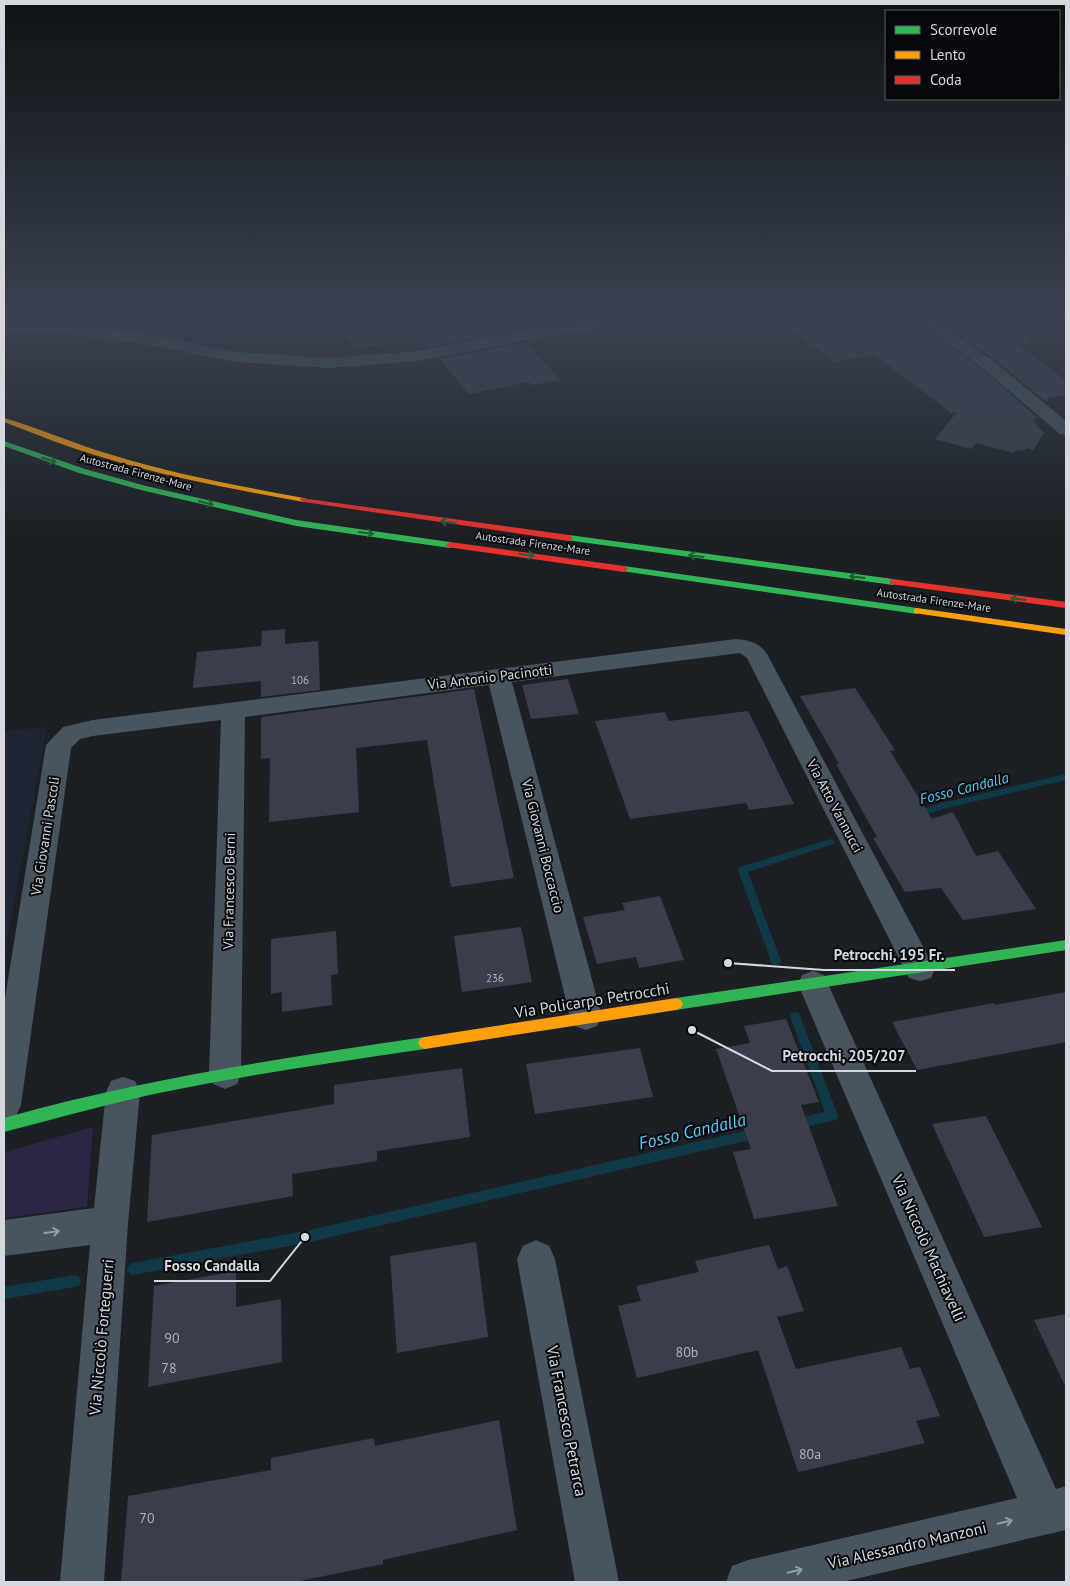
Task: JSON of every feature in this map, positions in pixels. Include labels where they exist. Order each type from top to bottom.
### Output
[{"type":"main road","name":"Autostrada Firenze-Mare","points":[[4,420],[48,438],[169,473],[316,503],[655,551],[1066,605]]},
{"type":"main road","name":"Autostrada Firenze-Mare","points":[[4,443],[82,471],[144,488],[296,523],[1066,632]]},
{"type":"main road","name":"Via Policarpo Petrocchi","points":[[4,1125],[41,1113],[123,1092],[226,1074],[586,1017],[1066,945]]},
{"type":"street","points":[[1019,391],[1066,430]]},
{"type":"street","name":"Via Antonio Pacinotti","points":[[233,709],[736,646],[746,647]]},
{"type":"street","name":"Via Atto Vannucci","points":[[746,647],[756,654],[920,968]]},
{"type":"street","name":"Via Giovanni Boccaccio","points":[[499,676],[586,1017]]},
{"type":"street","name":"Via Francesco Berni","points":[[226,1074],[233,709]]},
{"type":"street","name":"Via Giovanni Pascoli","points":[[4,1105],[59,745],[72,733],[93,728],[233,709]]},
{"type":"street","name":"Via Niccolò Machiavelli","points":[[813,984],[1056,1510]]},
{"type":"street","name":"Via Niccolò Forteguerri","points":[[82,1582],[110,1224],[123,1092]]},
{"type":"street","points":[[4,1238],[110,1224]]},
{"type":"street","name":"Via Francesco Petrarca","points":[[536,1259],[597,1582]]},
{"type":"street","name":"Via Alessandro Manzoni","points":[[748,1582],[1056,1510]]},
{"type":"shaded area","points":[[47,727],[4,956],[4,731]]},
{"type":"shaded area","points":[[93,1127],[87,1207],[4,1218],[4,1152]]},
{"type":"building","points":[[467,391],[484,391],[469,394]]},
{"type":"building","points":[[922,391],[1007,391],[1037,417],[1033,421],[1044,433],[1033,450],[1026,448],[1023,451],[1017,450],[1014,453],[976,443],[971,449],[935,439],[957,412],[951,413]]},
{"type":"building","points":[[1033,391],[1066,391],[1066,395],[1049,397],[1046,402]]},
{"type":"building","points":[[285,629],[285,644],[318,641],[320,690],[261,697],[261,681],[193,688],[197,652],[261,646],[262,631]]},
{"type":"building","points":[[568,679],[579,714],[531,719],[522,685]]},
{"type":"building","points":[[855,688],[895,750],[890,751],[932,819],[953,812],[976,856],[998,851],[1036,909],[963,920],[941,888],[905,892],[873,838],[877,837],[836,764],[839,764],[800,696]]},
{"type":"building","points":[[474,689],[514,878],[451,887],[427,740],[356,748],[359,812],[269,822],[270,758],[261,759],[261,717]]},
{"type":"building","points":[[748,711],[794,804],[749,810],[746,803],[630,819],[595,721],[665,712],[669,721]]},
{"type":"building","points":[[660,896],[684,960],[639,968],[636,957],[597,964],[583,917],[625,910],[622,903]]},
{"type":"building","points":[[521,927],[532,982],[462,992],[454,936]]},
{"type":"building","points":[[336,931],[338,974],[331,975],[332,1005],[282,1012],[282,992],[271,994],[271,939]]},
{"type":"building","points":[[1066,992],[1066,1042],[917,1070],[892,1022],[994,1003],[995,1005]]},
{"type":"building","points":[[786,1019],[819,1102],[801,1105],[838,1206],[754,1219],[733,1152],[751,1149],[716,1049],[750,1043],[744,1026]]},
{"type":"building","points":[[640,1048],[653,1097],[535,1114],[526,1064]]},
{"type":"building","points":[[462,1068],[470,1137],[377,1151],[377,1161],[292,1174],[293,1196],[147,1222],[152,1135],[334,1104],[334,1085]]},
{"type":"building","points":[[986,1116],[1042,1227],[984,1237],[932,1124]]},
{"type":"building","points":[[476,1242],[488,1337],[397,1353],[390,1256]]},
{"type":"building","points":[[769,1245],[778,1269],[787,1266],[804,1311],[777,1317],[796,1369],[901,1347],[910,1369],[920,1367],[940,1416],[916,1421],[925,1443],[798,1472],[758,1350],[637,1378],[618,1306],[641,1301],[636,1286],[699,1272],[695,1261]]},
{"type":"building","points":[[236,1271],[236,1307],[281,1299],[282,1362],[148,1387],[154,1286]]},
{"type":"building","points":[[1066,1314],[1066,1388],[1034,1320]]},
{"type":"building","points":[[499,1420],[517,1530],[383,1560],[383,1564],[295,1582],[121,1582],[128,1496],[271,1470],[271,1458],[374,1438],[375,1446]]},
{"type":"waterway","name":"Fosso Candalla","points":[[917,814],[942,806],[1066,777]]},
{"type":"waterway","name":"Fosso Candalla","points":[[776,961],[743,870],[830,842]]},
{"type":"waterway","name":"Fosso Candalla","points":[[795,1016],[832,1116],[795,1124]]},
{"type":"waterway","name":"Fosso Candalla","points":[[133,1269],[305,1237],[758,1133]]},
{"type":"waterway","name":"Fosso Candalla","points":[[4,1293],[75,1281]]},
{"type":"traffic: fast","points":[[4,443],[82,471],[144,488],[296,523],[450,545]]},
{"type":"traffic: fast","points":[[569,538],[893,582]]},
{"type":"traffic: fast","points":[[624,569],[917,611]]},
{"type":"traffic: fast","points":[[676,1004],[1066,945]]},
{"type":"traffic: fast","points":[[4,1125],[108,1098],[213,1076],[425,1043]]},
{"type":"traffic: slow","points":[[4,420],[109,457],[168,473],[304,500]]},
{"type":"traffic: slow","points":[[917,611],[1066,632]]},
{"type":"traffic: slow","points":[[425,1043],[676,1004]]},
{"type":"traffic: jam","points":[[304,500],[569,538]]},
{"type":"traffic: jam","points":[[450,545],[624,569]]},
{"type":"traffic: jam","points":[[893,582],[1066,605]]},
{"type":"place","name":"Petrocchi, 195 Fr.","points":[[728,963]]},
{"type":"place","name":"Petrocchi, 205/207","points":[[692,1030]]},
{"type":"place","name":"Fosso Candalla","points":[[305,1237]]}]
